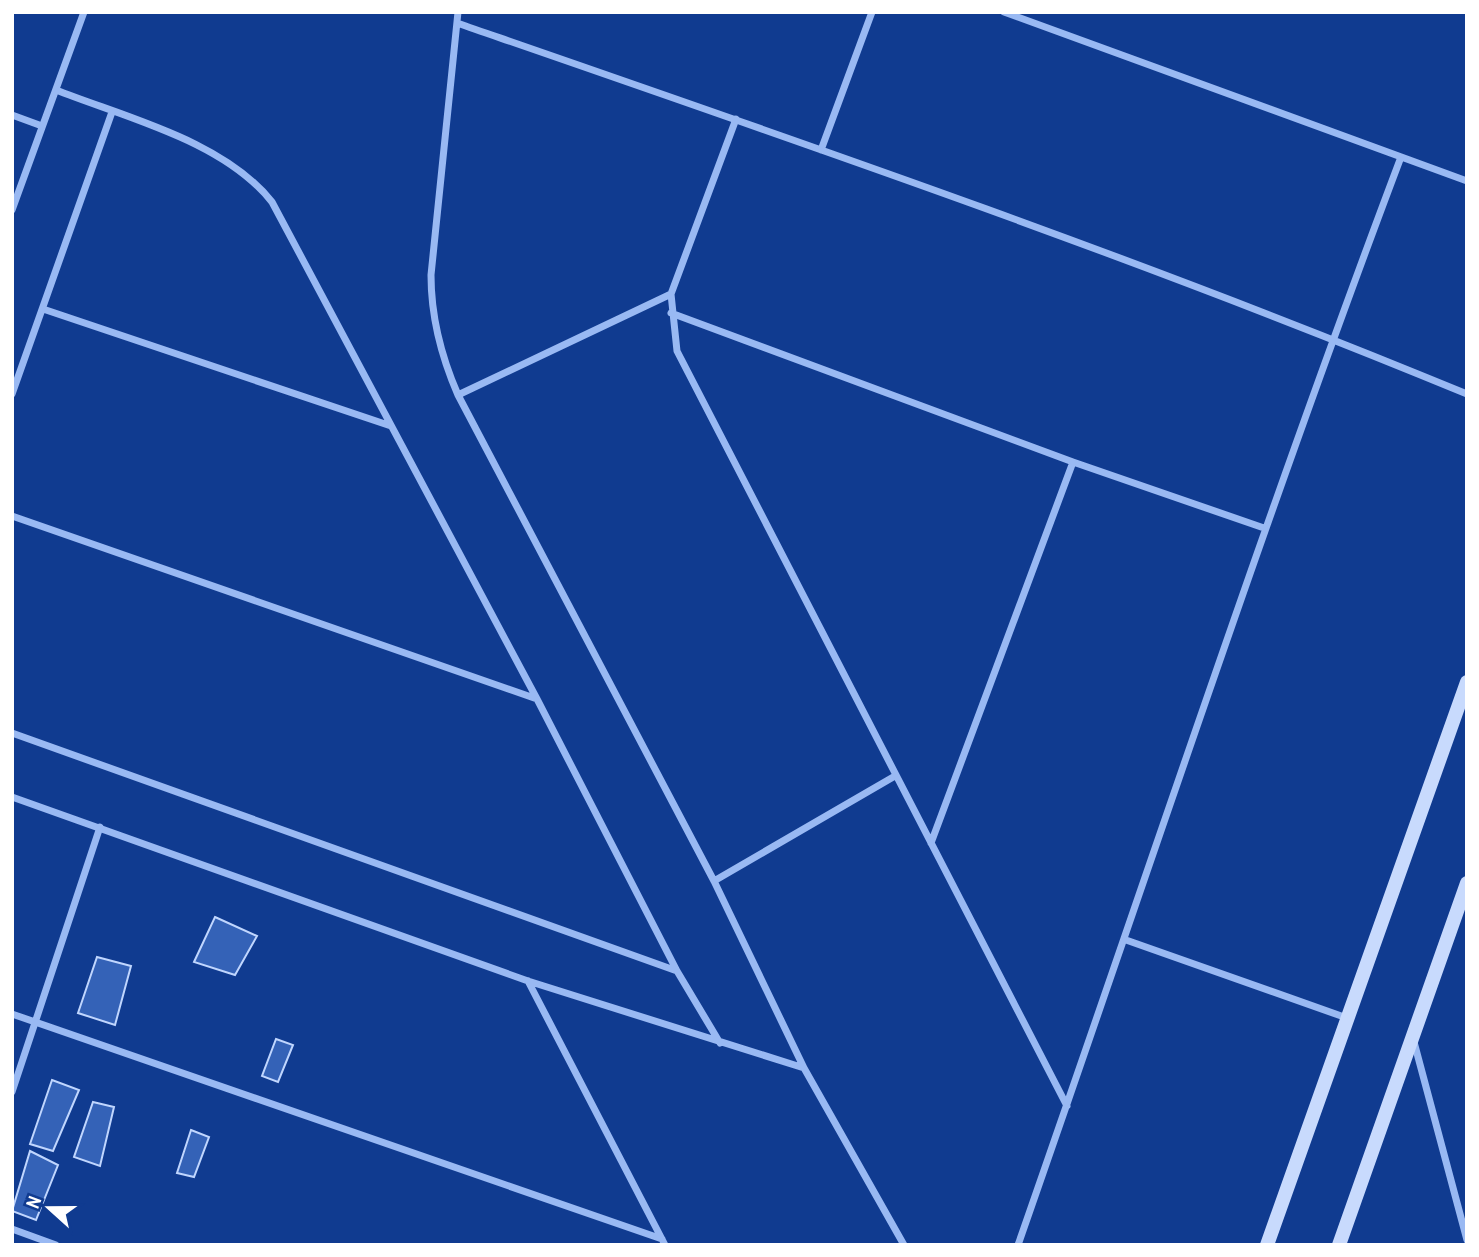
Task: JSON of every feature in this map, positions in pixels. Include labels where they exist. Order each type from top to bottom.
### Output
[{"type":"street","points":[[12,210],[84,12]]},
{"type":"street","points":[[458,12],[431,275],[437,339],[458,395],[714,881],[804,1068],[904,1245]]},
{"type":"street","points":[[821,150],[872,12]]},
{"type":"street","points":[[1004,12],[1467,181]]},
{"type":"street","points":[[457,23],[821,150],[1332,338],[1467,394]]},
{"type":"street","points":[[56,90],[215,152],[261,187],[284,220],[677,971],[720,1043]]},
{"type":"street","points":[[12,394],[112,112]]},
{"type":"street","points":[[12,115],[42,126]]},
{"type":"street","points":[[736,119],[671,294],[677,351],[1066,1106]]},
{"type":"street","points":[[1018,1245],[1126,940],[1264,528],[1401,157]]},
{"type":"street","points":[[458,395],[671,294]]},
{"type":"street","points":[[43,309],[391,426]]},
{"type":"street","points":[[671,313],[1073,462],[1264,528]]},
{"type":"street","points":[[931,844],[1073,462]]},
{"type":"street","points":[[12,516],[537,699]]},
{"type":"street","points":[[1268,1245],[1346,1018],[1467,682]]},
{"type":"street","points":[[12,733],[677,971]]},
{"type":"street","points":[[714,881],[895,776]]},
{"type":"street","points":[[12,797],[528,981],[804,1068]]},
{"type":"street","points":[[12,1092],[100,827]]},
{"type":"street","points":[[1339,1245],[1467,883]]},
{"type":"street","points":[[1126,940],[1346,1018]]},
{"type":"street","points":[[528,981],[664,1242]]},
{"type":"street","points":[[12,1014],[664,1242]]},
{"type":"street","points":[[1413,1038],[1467,1240]]},
{"type":"street","points":[[12,1229],[56,1245]]},
{"type":"building","points":[[215,917],[257,936],[235,975],[194,962]]},
{"type":"building","points":[[97,957],[131,966],[115,1025],[78,1013]]},
{"type":"building","points":[[276,1039],[293,1045],[278,1082],[262,1076]]},
{"type":"building","points":[[52,1080],[79,1090],[53,1151],[30,1144]]},
{"type":"building","points":[[93,1102],[114,1107],[100,1166],[74,1157]]},
{"type":"building","points":[[191,1130],[209,1137],[194,1177],[177,1173]]},
{"type":"building","points":[[30,1151],[58,1165],[36,1220],[12,1211]]}]
